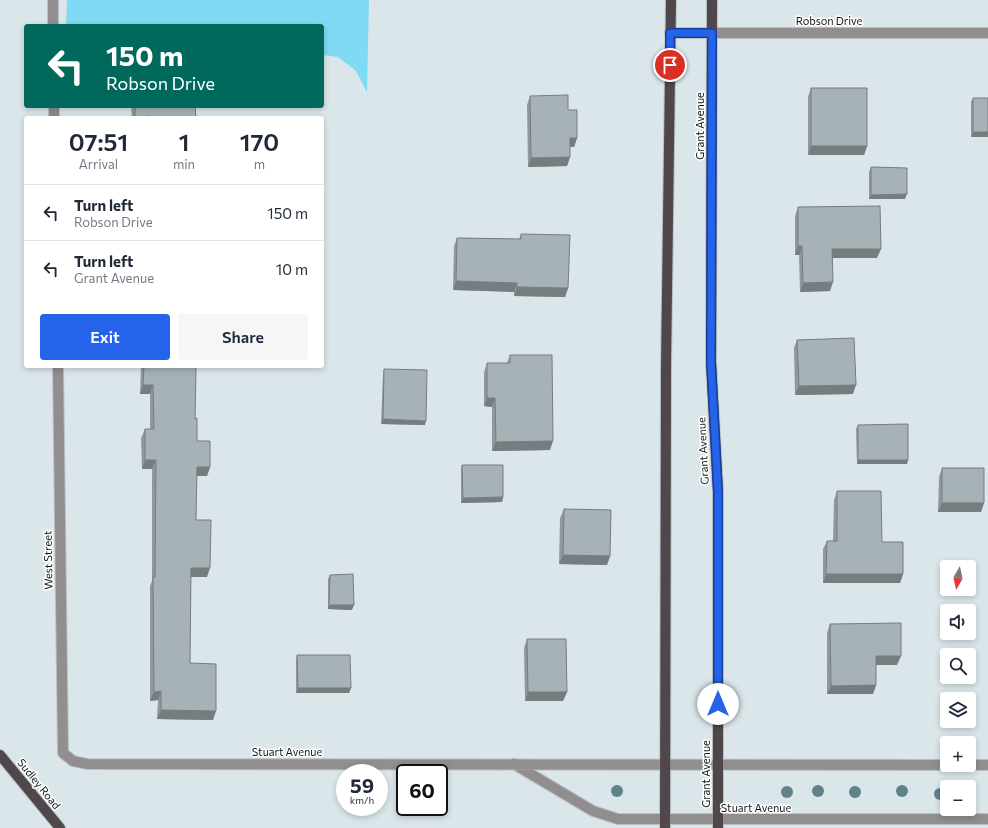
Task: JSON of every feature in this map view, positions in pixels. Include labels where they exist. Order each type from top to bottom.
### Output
[{"type":"main road","points":[[665,824],[666,366],[671,0]]},
{"type":"main road","name":"Grant Avenue","points":[[712,0],[711,362],[718,492],[718,824]]},
{"type":"main road","name":"Sudley Road","points":[[0,754],[60,828]]},
{"type":"street","points":[[53,0],[53,24]]},
{"type":"street","name":"Robson Drive","points":[[670,33],[988,33]]},
{"type":"street","name":"West Street","points":[[58,368],[63,753]]},
{"type":"street","name":"Stuart Avenue","points":[[63,753],[73,761],[87,764],[988,765]]},
{"type":"street","name":"Stuart Avenue","points":[[514,764],[593,811],[618,819],[665,824],[988,819]]},
{"type":"shaded area","points":[[67,0],[369,0],[367,92],[356,71],[338,57],[324,55],[324,24],[66,24]]},
{"type":"building","points":[[811,88],[867,88],[867,146],[811,146]]},
{"type":"building","points":[[568,95],[568,110],[577,110],[577,138],[570,138],[570,157],[531,158],[530,96]]},
{"type":"building","points":[[973,98],[988,98],[988,132],[973,132]]},
{"type":"building","points":[[135,108],[195,108],[196,116],[149,116],[135,116]]},
{"type":"building","points":[[871,167],[907,168],[907,194],[871,195]]},
{"type":"building","points":[[880,206],[881,249],[832,249],[833,282],[803,283],[802,246],[798,246],[798,207]]},
{"type":"building","points":[[521,234],[570,235],[568,288],[517,287],[517,283],[456,281],[457,238],[521,239]]},
{"type":"building","points":[[854,338],[856,385],[799,386],[797,340]]},
{"type":"building","points":[[510,355],[552,355],[553,441],[496,442],[495,398],[487,398],[487,363],[510,363]]},
{"type":"building","points":[[144,368],[196,368],[195,419],[197,418],[197,441],[210,441],[210,467],[197,467],[196,520],[211,520],[210,568],[191,568],[190,663],[216,664],[216,711],[161,710],[161,691],[154,692],[153,577],[155,577],[156,460],[145,460],[145,429],[154,429],[153,385],[143,385]]},
{"type":"building","points":[[384,369],[427,370],[426,421],[383,419]]},
{"type":"building","points":[[908,424],[908,460],[858,460],[858,425]]},
{"type":"building","points":[[462,465],[503,465],[503,497],[463,498]]},
{"type":"building","points":[[942,468],[984,468],[984,503],[942,503]]},
{"type":"building","points":[[837,491],[881,491],[882,542],[903,542],[903,574],[826,574],[827,541],[837,541]]},
{"type":"building","points":[[564,509],[611,510],[610,556],[563,555]]},
{"type":"building","points":[[353,574],[354,605],[329,605],[330,575]]},
{"type":"building","points":[[901,623],[901,656],[876,656],[876,685],[831,686],[830,624]]},
{"type":"building","points":[[527,639],[566,639],[567,692],[528,692]]},
{"type":"building","points":[[297,655],[350,655],[351,688],[298,688]]},
{"type":"route","points":[[670,65],[670,33],[712,33],[711,362],[718,492],[718,704]]}]
